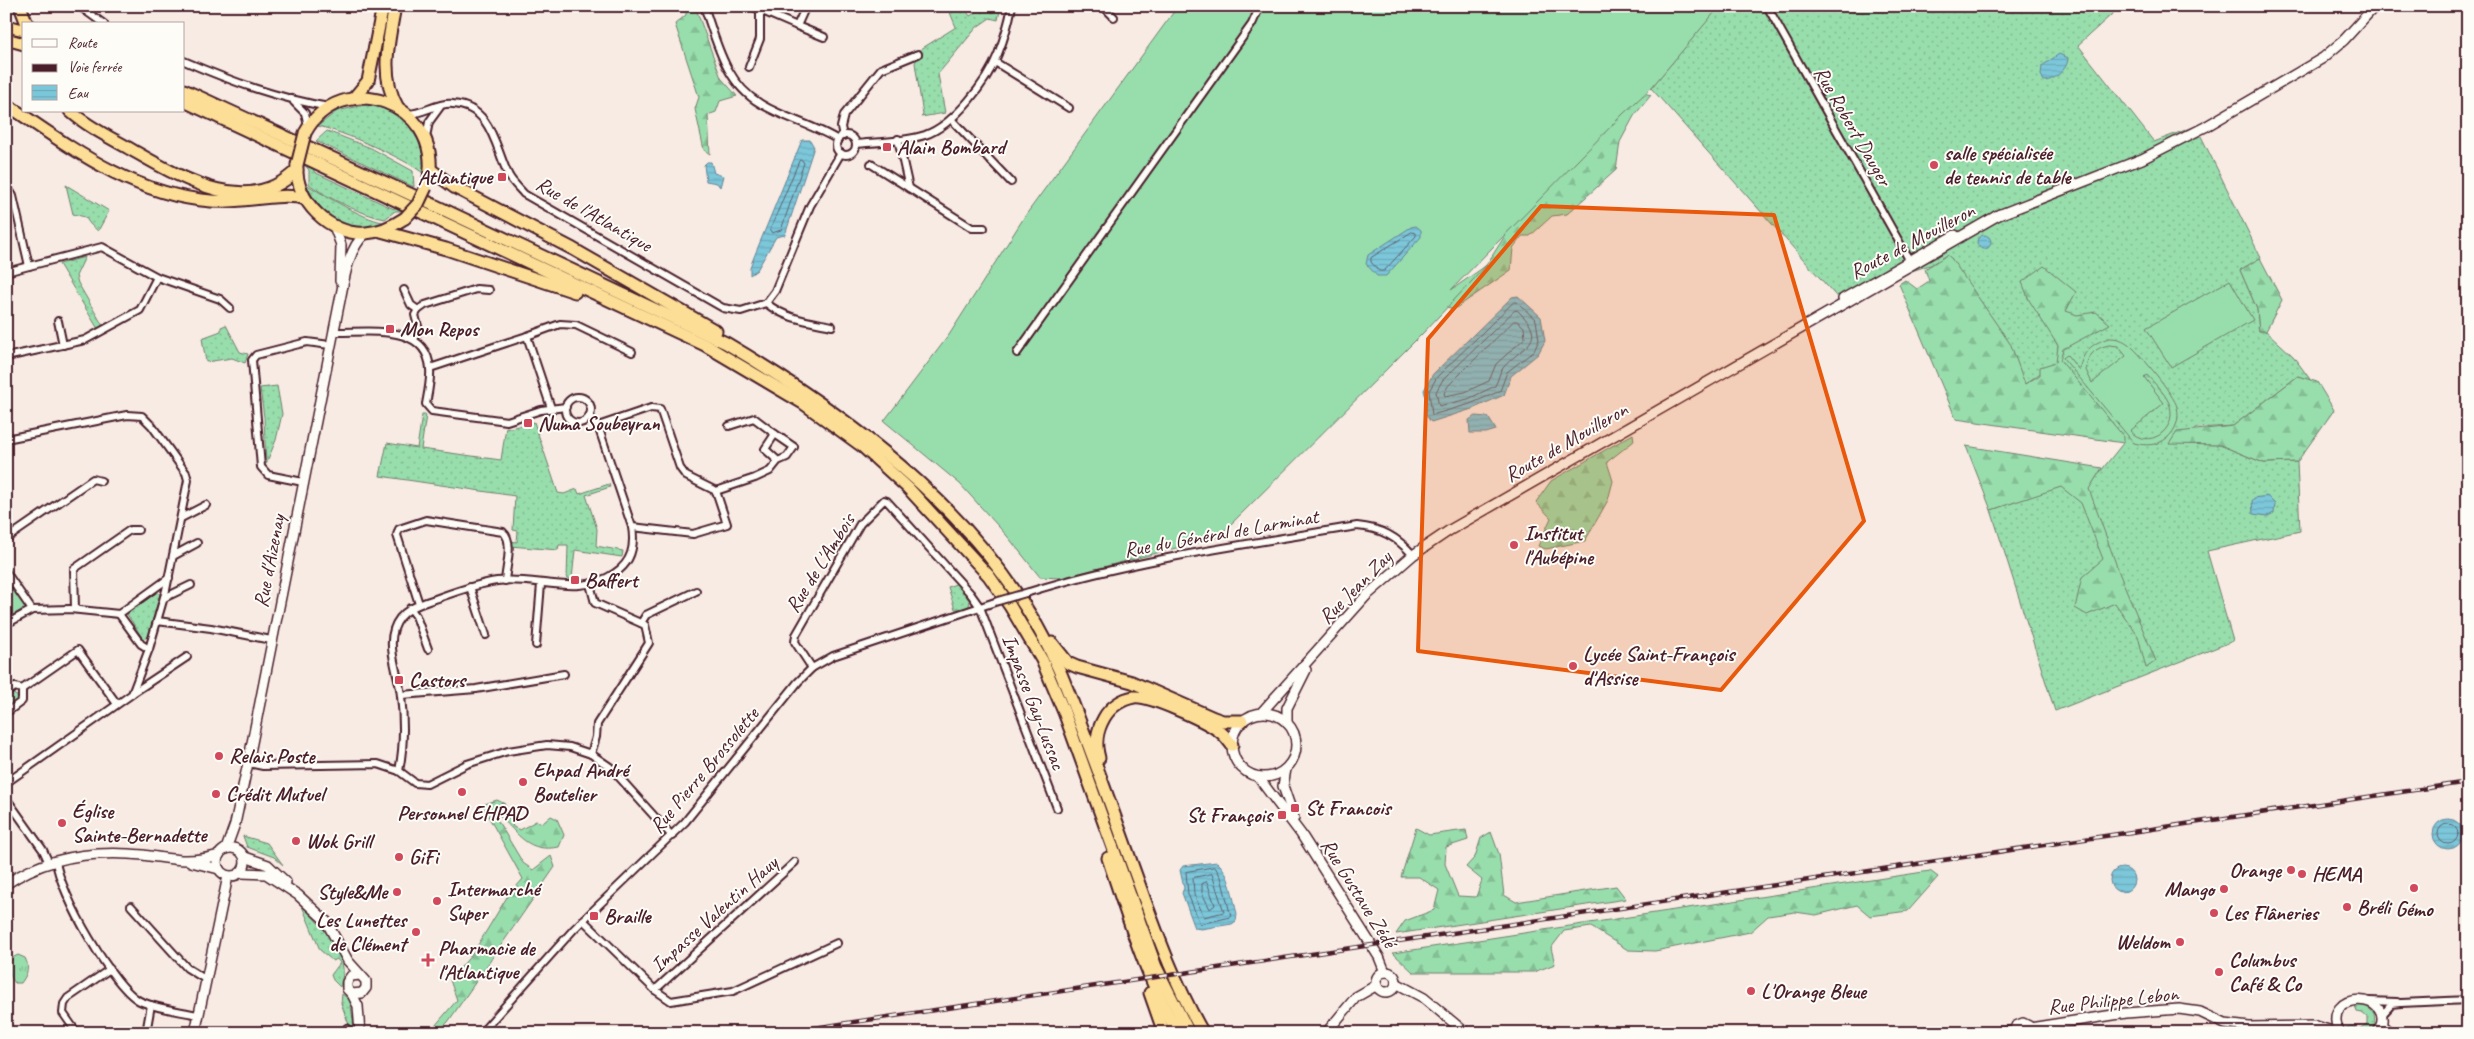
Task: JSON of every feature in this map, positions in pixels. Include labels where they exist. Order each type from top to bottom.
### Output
[{"type":"highway","points":[[20,6],[26,21]]},
{"type":"highway","points":[[353,99],[368,81],[383,6]]},
{"type":"highway","points":[[297,167],[305,199],[318,214],[334,226],[348,232],[364,234],[381,231],[405,218],[418,204],[431,170],[430,152],[426,139],[403,111],[390,91],[386,74],[396,6]]},
{"type":"highway","points":[[6,26],[22,30]]},
{"type":"highway","points":[[6,39],[22,43]]},
{"type":"highway","points":[[185,90],[697,329],[762,365],[862,446],[908,488],[989,576],[1020,622],[1042,660],[1089,780],[1156,967],[1189,1033]]},
{"type":"highway","points":[[71,112],[104,134],[175,174],[213,189],[238,192],[262,190],[280,185],[297,167],[307,130],[331,108],[353,99],[376,99],[403,111]]},
{"type":"highway","points":[[185,101],[705,345],[806,399],[869,438],[935,499],[997,568],[1036,626],[1060,671],[1167,962],[1203,1033]]},
{"type":"highway","points":[[6,104],[91,160],[133,183],[157,191],[184,198],[225,203],[294,196],[305,199]]},
{"type":"highway","points":[[431,170],[454,187],[573,250],[706,325],[790,376],[806,399]]},
{"type":"highway","points":[[381,231],[560,286],[598,301],[727,362],[779,395],[806,399]]},
{"type":"highway","points":[[1036,626],[1048,634],[1058,653],[1068,663],[1132,682],[1214,718],[1223,721],[1242,721]]},
{"type":"highway","points":[[1102,782],[1102,768],[1096,747],[1100,724],[1115,705],[1130,698],[1144,697],[1153,700],[1219,730],[1232,745]]},
{"type":"highway","points":[[1089,780],[1088,799],[1135,941],[1158,994],[1178,1033]]},
{"type":"highway","points":[[1135,941],[1137,954],[1164,1033]]},
{"type":"street","points":[[79,6],[101,22]]},
{"type":"street","points":[[704,6],[723,62],[740,86],[761,104],[841,138],[851,137],[856,144]]},
{"type":"street","points":[[751,6],[760,12],[824,37]]},
{"type":"street","points":[[797,26],[806,6]]},
{"type":"street","points":[[856,144],[926,135],[943,126],[951,119],[982,82],[995,62],[1012,6]]},
{"type":"street","points":[[1103,6],[1114,17]]},
{"type":"street","points":[[1017,353],[1252,24],[1260,6]]},
{"type":"street","name":"Rue Robert Dauger","points":[[1766,6],[1910,261]]},
{"type":"street","points":[[2000,214],[2142,159],[2205,127],[2323,58],[2344,40],[2375,6]]},
{"type":"street","points":[[749,67],[760,39],[760,12]]},
{"type":"street","points":[[841,153],[838,149],[844,115],[881,69],[918,54]]},
{"type":"street","points":[[185,61],[232,82],[294,102],[331,108]]},
{"type":"street","points":[[995,62],[1069,108]]},
{"type":"street","points":[[294,102],[305,113],[307,130]]},
{"type":"street","name":"Rue de l'Atlantique","points":[[403,111],[422,112],[450,103],[464,106],[484,121],[494,135],[513,182],[524,194],[723,308],[741,310],[766,303]]},
{"type":"street","points":[[426,139],[429,122],[441,106]]},
{"type":"street","points":[[951,119],[1010,182]]},
{"type":"street","points":[[898,140],[909,188]]},
{"type":"street","points":[[841,153],[852,153],[856,144]]},
{"type":"street","points":[[832,326],[790,318],[779,313],[766,303],[775,291],[810,206],[841,153]]},
{"type":"street","points":[[871,164],[972,228],[984,228]]},
{"type":"street","points":[[6,185],[13,196],[29,266]]},
{"type":"street","name":"Route de Mouilleron","points":[[1791,334],[1848,295],[2000,214]]},
{"type":"street","name":"Route de Mouilleron","points":[[1413,555],[1489,506],[1868,292],[2000,214]]},
{"type":"street","name":"Rue d'Aizenay","points":[[334,226],[340,241],[342,256],[339,305]]},
{"type":"street","name":"Rue d'Aizenay","points":[[223,852],[235,824],[248,763],[330,344],[353,252],[358,240],[364,234]]},
{"type":"street","points":[[6,272],[102,247],[157,277],[220,299],[230,308]]},
{"type":"street","points":[[1868,292],[1882,279],[1910,261],[1925,258]]},
{"type":"street","points":[[6,357],[85,340],[140,310],[157,277]]},
{"type":"street","points":[[414,340],[419,330],[415,315],[418,310],[426,305],[476,289],[488,290]]},
{"type":"street","points":[[404,290],[412,305],[418,310]]},
{"type":"street","points":[[58,321],[63,345]]},
{"type":"street","points":[[430,368],[568,324],[576,325],[632,352]]},
{"type":"street","points":[[334,332],[376,331],[414,340],[421,347],[430,368],[426,404],[432,411],[507,421],[551,408],[566,407]]},
{"type":"street","points":[[527,336],[551,408]]},
{"type":"street","points":[[303,482],[268,475],[261,467],[252,360],[256,354],[307,342],[330,344]]},
{"type":"street","points":[[576,397],[585,399],[591,407],[589,416],[581,422],[576,422],[568,417],[566,407],[576,397]]},
{"type":"street","points":[[598,426],[651,408],[660,409],[680,468],[686,476],[716,491],[727,524],[693,534],[632,527]]},
{"type":"street","points":[[6,439],[127,415],[142,416],[152,426],[186,473],[188,480],[169,578],[149,649],[132,694]]},
{"type":"street","points":[[399,771],[403,748],[402,712],[392,642],[394,628],[410,608],[470,587],[505,581],[569,586],[590,584],[608,578],[622,568],[631,555],[634,539],[632,527],[598,426],[589,416]]},
{"type":"street","points":[[716,491],[770,471],[778,461],[787,457],[794,447],[754,418],[729,426]]},
{"type":"street","points":[[776,434],[765,449],[778,461]]},
{"type":"street","points":[[6,539],[94,479],[101,481]]},
{"type":"street","name":"Rue de L'Ambois","points":[[812,668],[795,642],[796,634],[860,524],[884,500],[887,500],[958,579],[980,607]]},
{"type":"street","points":[[181,518],[206,505]]},
{"type":"street","points":[[419,604],[397,535],[399,529],[426,520],[502,532],[506,535],[508,542],[505,581]]},
{"type":"street","name":"Rue du Général de Larminat","points":[[998,601],[1101,572],[1170,557],[1357,526],[1385,532],[1402,543],[1413,555]]},
{"type":"street","points":[[75,609],[74,569],[130,530],[138,530]]},
{"type":"street","points":[[173,556],[196,543]]},
{"type":"street","name":"Rue Jean Zay","points":[[1324,645],[1366,596],[1413,555]]},
{"type":"street","points":[[6,572],[32,610]]},
{"type":"street","points":[[6,624],[32,610],[75,609],[119,614],[169,578]]},
{"type":"street","points":[[536,645],[541,584]]},
{"type":"street","points":[[590,584],[594,603],[645,625],[649,643],[597,724],[596,737],[591,754]]},
{"type":"street","points":[[164,598],[191,585]]},
{"type":"street","points":[[470,587],[486,635]]},
{"type":"street","points":[[641,623],[646,615],[696,591]]},
{"type":"street","name":"Rue Pierre Brossolette","points":[[481,1033],[583,920],[612,890],[672,836],[700,806],[798,682],[812,668],[833,656],[998,601]]},
{"type":"street","name":"Impasse Gay-Lussac","points":[[980,607],[1057,808]]},
{"type":"street","points":[[410,608],[416,616],[428,650]]},
{"type":"street","points":[[119,614],[141,644],[149,649]]},
{"type":"street","points":[[157,621],[211,628],[271,640]]},
{"type":"street","points":[[1261,713],[1271,714],[1287,723],[1292,730],[1296,745],[1293,760],[1286,769],[1268,777],[1258,777],[1244,771],[1237,764],[1232,745],[1233,736],[1242,721],[1261,713],[1324,645]]},
{"type":"street","points":[[1287,723],[1286,708],[1294,690],[1324,645]]},
{"type":"street","points":[[6,693],[15,687],[24,687],[78,650],[117,704]]},
{"type":"street","points":[[6,783],[117,704],[187,658]]},
{"type":"street","points":[[401,695],[476,689],[564,674]]},
{"type":"street","points":[[6,713],[22,701],[24,687]]},
{"type":"street","points":[[248,763],[263,766],[372,764],[399,771],[415,783],[427,784],[487,756],[524,747],[563,746],[591,754],[610,767],[672,836]]},
{"type":"street","name":"Rue Gustave Zédé","points":[[1286,769],[1283,786],[1301,834]]},
{"type":"street","name":"Rue Gustave Zédé","points":[[1258,777],[1301,834],[1379,957],[1385,972]]},
{"type":"street","points":[[6,798],[52,862],[67,895],[110,969],[129,994],[141,1002],[198,1015]]},
{"type":"street","name":"Rue d'Aizenay","points":[[235,824],[238,850]]},
{"type":"street","points":[[191,862],[223,852],[238,850],[245,856],[268,865],[281,875],[291,888],[326,921],[348,961],[364,978],[367,985],[362,993],[365,1033]]},
{"type":"street","points":[[6,884],[26,871],[52,862],[94,852],[126,853],[191,862],[219,869],[228,876]]},
{"type":"street","points":[[219,869],[223,852]]},
{"type":"street","points":[[241,873],[245,866],[245,856]]},
{"type":"street","name":"Impasse Valentin Hauy","points":[[655,990],[795,862]]},
{"type":"street","points":[[228,876],[241,873],[266,874],[291,888]]},
{"type":"street","points":[[195,1033],[228,876]]},
{"type":"street","points":[[131,906],[187,968],[205,979]]},
{"type":"street","points":[[583,920],[655,990],[670,1001],[733,991],[837,944]]},
{"type":"street","points":[[348,961],[347,989],[358,1006],[360,1033]]},
{"type":"street","points":[[78,1033],[63,1013],[64,1004],[68,998],[110,969]]},
{"type":"street","points":[[1396,983],[1388,991],[1381,990],[1377,985],[1378,977],[1385,972],[1393,975],[1396,983],[1424,998],[1466,1033]]},
{"type":"street","points":[[348,979],[354,975],[360,975]]},
{"type":"street","points":[[1326,1033],[1356,997],[1377,985]]},
{"type":"street","points":[[352,994],[362,993]]},
{"type":"street","points":[[2339,1033],[2337,1019],[2339,1010],[2346,1003],[2360,999],[2401,1003]]},
{"type":"street","points":[[2380,1024],[2392,1004],[2468,1000]]},
{"type":"street","points":[[2369,1001],[2374,1005],[2380,1024],[2391,1033]]},
{"type":"street","points":[[146,1033],[151,1005]]},
{"type":"street","name":"Rue Philippe Lebon","points":[[1995,1033],[2015,1032],[2016,1026],[2021,1023],[2027,1024],[2030,1030],[2126,1013],[2179,1009],[2200,1012],[2226,1024],[2249,1027],[2316,1026],[2337,1019]]},
{"type":"street","name":"Rue Philippe Lebon","points":[[2316,1026],[2339,1033]]},
{"type":"highlighted area","points":[[1541,206],[1774,215],[1864,521],[1721,690],[1418,651],[1428,339]]},
{"type":"green space","points":[[686,6],[695,6],[721,78],[737,96],[720,101],[716,112],[708,115],[710,154],[704,150],[695,109],[699,97],[675,24],[686,15]]},
{"type":"green space","points":[[956,6],[963,6],[970,16],[985,6],[1001,6],[998,20],[990,18],[977,27],[938,74],[945,113],[921,117],[923,115],[915,63],[921,49],[956,27],[949,10]]},
{"type":"green space","points":[[1178,6],[1720,6],[1651,88],[1622,115],[1451,290],[1487,265],[1423,333],[1218,537],[1061,578],[1040,577],[1008,537],[960,484],[884,421],[949,335],[1025,216]]},
{"type":"green space","points":[[1719,6],[2121,6],[2078,45],[2154,142],[2196,126],[2261,258],[2240,270],[2257,309],[2259,331],[2266,331],[2293,356],[2312,382],[2298,376],[2233,426],[2197,428],[2169,443],[2220,445],[2264,463],[2297,462],[2300,531],[2207,551],[2233,641],[2055,711],[1991,510],[2100,472],[2124,442],[2056,362],[2025,384],[1951,258],[1836,296],[1651,88]]},
{"type":"green space","points":[[1626,88],[1651,95],[1634,116],[1620,142],[1616,170],[1567,214],[1552,216],[1530,236],[1522,236],[1513,248],[1511,270],[1453,310],[1444,305],[1487,264],[1529,198]]},
{"type":"green space","points":[[369,104],[394,113],[411,127],[421,147],[424,174],[404,161],[373,146],[318,126],[337,111]]},
{"type":"green space","points":[[327,131],[371,148],[413,171],[414,187],[316,141]]},
{"type":"green space","points":[[303,163],[314,169],[314,172],[394,209],[395,207],[404,211],[395,211],[385,219],[366,214],[346,205],[325,195],[309,184],[309,170]]},
{"type":"green space","points":[[306,184],[358,213],[386,222],[374,227],[362,228],[338,221],[319,205]]},
{"type":"green space","points":[[66,185],[109,211],[98,231],[85,217],[73,214]]},
{"type":"green space","points":[[1947,255],[1951,258],[2011,345],[2025,384],[2040,375],[2040,367],[2056,362],[2058,346],[2029,300],[2022,282],[2044,266],[2076,292],[2066,311],[2077,315],[2096,312],[2110,324],[2063,349],[2060,360],[2124,437],[2124,443],[1956,419],[1899,284],[1905,280],[1917,289],[1929,281],[1925,269]]},
{"type":"green space","points":[[85,257],[76,276],[78,283],[103,326],[98,329],[59,264]]},
{"type":"green space","points":[[2260,258],[2282,300],[2266,331],[2259,331],[2257,309],[2240,270]]},
{"type":"green space","points":[[2230,280],[2253,320],[2171,367],[2146,328]]},
{"type":"green space","points":[[226,325],[240,352],[248,354],[245,363],[232,358],[206,362],[202,338],[221,331],[221,327]]},
{"type":"green space","points":[[2109,338],[2118,339],[2132,347],[2155,373],[2175,401],[2178,416],[2175,428],[2167,438],[2159,443],[2142,445],[2134,443],[2063,358],[2067,355],[2079,370],[2088,350],[2097,343]],"holes":[[[2109,345],[2118,346],[2126,356],[2092,383],[2086,370],[2088,360],[2096,350]],[[2147,375],[2166,398],[2170,406],[2171,415],[2165,430],[2159,435],[2145,439],[2130,431],[2164,403],[2144,377]]]},
{"type":"green space","points":[[2298,376],[2317,382],[2334,410],[2297,462],[2264,463],[2220,445],[2169,444],[2177,432],[2233,426]]},
{"type":"green space","points":[[277,386],[282,414],[276,440],[266,464],[264,417],[260,388]]},
{"type":"green space","points":[[422,415],[426,415],[421,449],[501,460],[506,427],[510,428],[534,422],[558,493],[564,494],[577,489],[579,494],[609,484],[610,487],[586,495],[597,529],[596,546],[623,551],[622,557],[575,550],[572,579],[567,579],[568,545],[559,545],[558,550],[510,546],[510,541],[517,542],[518,531],[513,530],[515,496],[380,476],[387,443],[417,448]]},
{"type":"green space","points":[[1633,434],[1634,441],[1607,462],[1613,481],[1608,500],[1585,541],[1546,549],[1538,546],[1551,518],[1536,502],[1551,481]]},
{"type":"green space","points":[[1966,446],[2102,468],[2089,489],[2120,575],[2156,661],[2146,668],[2138,636],[2115,603],[2087,615],[2075,608],[2082,577],[2103,559],[2081,503],[2061,487],[1991,510]]},
{"type":"green space","points":[[6,575],[27,606],[6,620]]},
{"type":"green space","points":[[958,583],[967,593],[970,602],[969,606],[963,609],[955,609],[948,587]]},
{"type":"green space","points":[[157,592],[160,594],[148,637],[143,639],[127,614]]},
{"type":"green space","points":[[12,693],[18,697],[17,701],[6,709],[6,697]]},
{"type":"green space","points":[[497,800],[505,804],[513,827],[520,830],[536,821],[543,823],[551,816],[557,819],[564,835],[559,847],[548,848],[532,845],[525,841],[499,815],[496,818],[523,863],[533,870],[551,856],[555,867],[448,1022],[436,1033],[429,1033],[457,1000],[450,980],[473,953],[507,897],[523,879],[482,805]]},
{"type":"green space","points":[[1416,828],[1429,835],[1466,830],[1468,840],[1446,847],[1445,864],[1458,896],[1476,897],[1482,880],[1466,867],[1475,857],[1481,838],[1491,832],[1499,854],[1504,895],[1516,902],[1616,886],[1626,899],[1396,934],[1405,921],[1434,910],[1439,890],[1419,877],[1401,877]]},
{"type":"green space","points":[[243,836],[267,843],[283,865],[274,857],[247,847]]},
{"type":"green space","points":[[1930,871],[1938,877],[1908,911],[1870,916],[1857,905],[1816,915],[1795,912],[1768,916],[1750,932],[1655,951],[1628,950],[1591,927],[1564,931],[1551,948],[1555,964],[1534,972],[1413,972],[1393,953]]},
{"type":"green space","points":[[302,906],[333,942],[341,959],[343,975],[340,987],[331,975],[340,963],[337,959],[333,961],[320,950]]},
{"type":"green space","points":[[18,955],[25,958],[28,968],[21,983],[15,983],[10,974],[10,968],[12,958]]},
{"type":"green space","points":[[342,994],[350,1000],[355,1033],[352,1033],[341,1003]]},
{"type":"green space","points":[[2355,1005],[2365,1005],[2374,1013],[2375,1025],[2371,1033],[2347,1033],[2344,1029],[2352,1026],[2359,1030],[2367,1025],[2367,1017],[2357,1012]]},
{"type":"water","points":[[2059,54],[2068,58],[2066,66],[2056,77],[2044,81],[2041,75],[2042,66]]},
{"type":"water","points":[[802,140],[810,140],[814,147],[785,235],[776,237],[757,270],[750,275],[750,267]]},
{"type":"water","points":[[707,162],[711,162],[714,173],[723,176],[720,187],[717,183],[706,181],[704,165]]},
{"type":"water","points":[[1416,226],[1421,230],[1421,237],[1386,276],[1377,276],[1366,264],[1368,255],[1411,227]]},
{"type":"water","points":[[1984,235],[1989,237],[1991,242],[1989,247],[1984,249],[1979,247],[1977,242],[1979,237]]},
{"type":"water","points":[[1518,296],[1541,317],[1545,341],[1538,354],[1511,376],[1504,395],[1472,409],[1431,422],[1425,414],[1427,403],[1424,390],[1433,374],[1512,297]]},
{"type":"water","points":[[1475,416],[1488,417],[1496,430],[1486,433],[1470,433],[1469,420]]},
{"type":"water","points":[[2267,496],[2275,504],[2274,513],[2268,516],[2253,514],[2252,501],[2254,498]]},
{"type":"water","points":[[2448,819],[2459,823],[2463,834],[2459,845],[2448,849],[2437,845],[2433,834],[2437,823]]},
{"type":"water","points":[[1217,862],[1225,872],[1230,886],[1237,914],[1236,921],[1232,924],[1201,929],[1195,928],[1182,893],[1184,888],[1180,870],[1183,866]]},
{"type":"water","points":[[2122,868],[2131,871],[2134,880],[2131,889],[2122,892],[2113,889],[2110,880],[2113,871]]},
{"type":"railway","points":[[780,1033],[2468,782]]},
{"type":"place","name":"Alain Bombard","points":[[887,147]]},
{"type":"place","name":"salle spécialisée de tennis de table","points":[[1934,165]]},
{"type":"place","name":"Atlantique","points":[[502,177]]},
{"type":"place","name":"Mon Repos","points":[[390,329]]},
{"type":"place","name":"Numa Soubeyran","points":[[528,423]]},
{"type":"place","name":"Institut l'Aubépine","points":[[1514,545]]},
{"type":"place","name":"Baffert","points":[[575,580]]},
{"type":"place","name":"Lycée Saint-François d'Assise","points":[[1573,666]]},
{"type":"place","name":"Castors","points":[[399,680]]},
{"type":"place","name":"Relais Poste","points":[[219,756]]},
{"type":"place","name":"Ehpad André Boutelier","points":[[523,782]]},
{"type":"place","name":"Personnel EHPAD","points":[[462,792]]},
{"type":"place","name":"Crédit Mutuel","points":[[216,794]]},
{"type":"place","name":"St Francois","points":[[1295,808]]},
{"type":"place","name":"St François","points":[[1282,815]]},
{"type":"place","name":"Église Sainte-Bernadette","points":[[62,823]]},
{"type":"place","name":"Wok Grill","points":[[296,841]]},
{"type":"place","name":"GiFi","points":[[399,857]]},
{"type":"place","name":"Orange","points":[[2291,870]]},
{"type":"place","name":"HEMA","points":[[2302,874]]},
{"type":"place","name":"Gémo","points":[[2414,888]]},
{"type":"place","name":"Mango","points":[[2224,889]]},
{"type":"place","name":"Style&Me","points":[[397,892]]},
{"type":"place","name":"Intermarché Super","points":[[437,901]]},
{"type":"place","name":"Bréli","points":[[2347,907]]},
{"type":"place","name":"Les Flâneries","points":[[2214,913]]},
{"type":"place","name":"Braille","points":[[594,916]]},
{"type":"place","name":"Les Lunettes de Clément","points":[[416,932]]},
{"type":"place","name":"Weldom","points":[[2180,942]]},
{"type":"place","name":"Pharmacie de l'Atlantique","points":[[428,960]]},
{"type":"place","name":"Columbus Café & Co","points":[[2219,972]]},
{"type":"place","name":"L'Orange Bleue","points":[[1751,991]]}]
